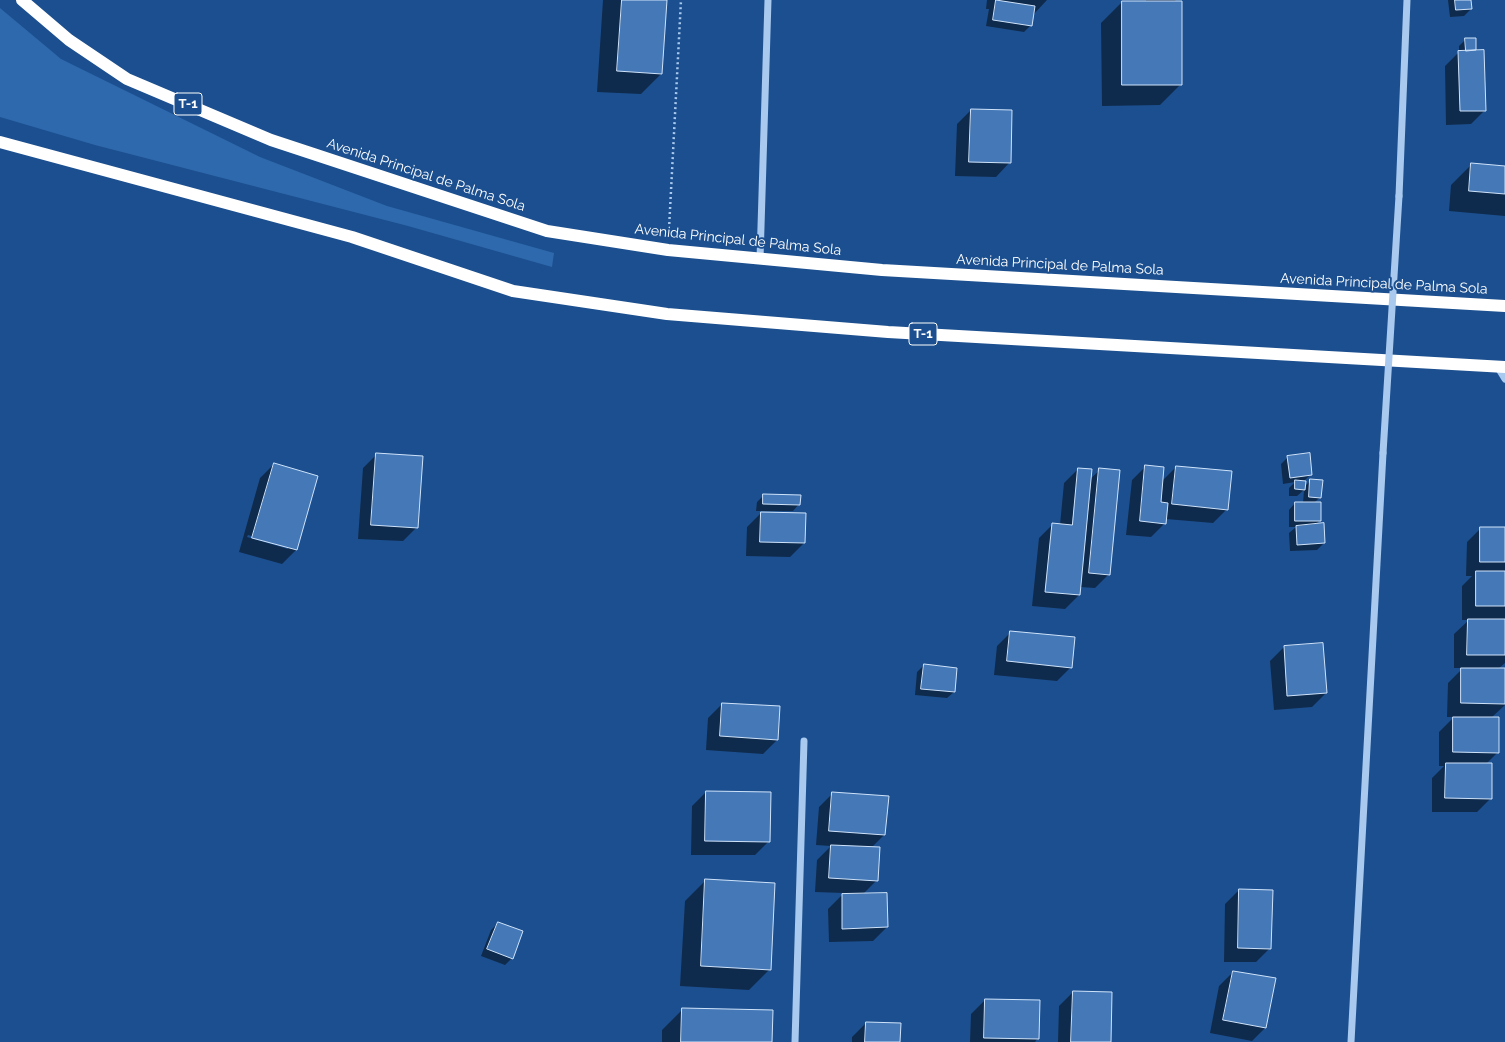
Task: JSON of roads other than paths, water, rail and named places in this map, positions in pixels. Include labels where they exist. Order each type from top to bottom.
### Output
[{"type":"highway","name":"Avenida Principal de Palma Sola","points":[[22,0],[69,40],[127,79],[271,140],[547,231],[668,250],[882,270],[1505,306]]},
{"type":"highway","name":"T-1","points":[[0,142],[352,237],[513,291],[660,313],[888,332],[1501,366]]},
{"type":"street","points":[[760,259],[768,0]]},
{"type":"street","points":[[1351,1042],[1383,453],[1399,196],[1407,0]]},
{"type":"street","points":[[1501,366],[1505,379]]},
{"type":"street","points":[[795,1042],[804,741]]}]
